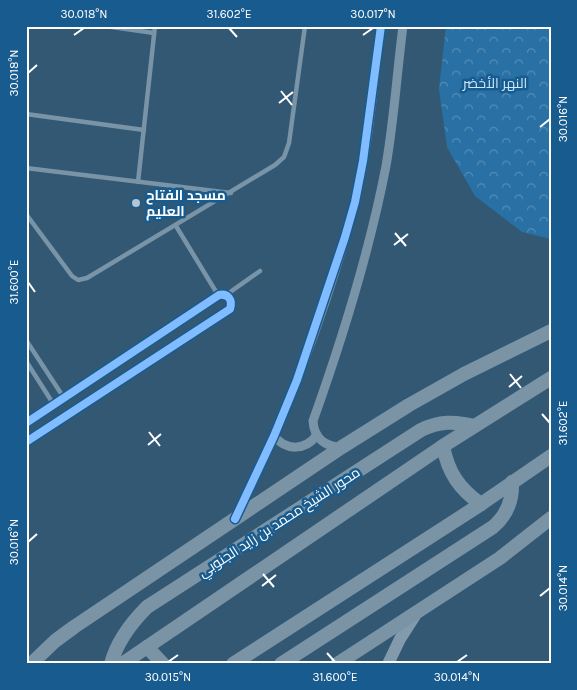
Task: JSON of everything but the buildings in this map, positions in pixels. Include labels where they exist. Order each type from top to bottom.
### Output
[{"type":"main road","points":[[32,664],[55,641],[74,627],[342,447],[464,374],[551,331]]},
{"type":"main road","name":"محور الشيخ محمد بن زايد الجنوبي","points":[[122,664],[443,446],[551,378]]},
{"type":"main road","name":"محور الشيخ محمد بن زايد الجنوبي","points":[[111,664],[116,649],[129,627],[147,607],[421,430],[446,422],[474,426]]},
{"type":"main road","points":[[443,446],[446,460],[459,485],[480,504]]},
{"type":"main road","points":[[233,664],[551,456]]},
{"type":"main road","points":[[281,664],[493,527],[509,507],[513,490],[512,482]]},
{"type":"main road","points":[[337,664],[500,558],[551,518]]},
{"type":"main road","points":[[388,664],[400,639],[419,610]]},
{"type":"main road","points":[[147,647],[162,664]]},
{"type":"street","points":[[234,519],[274,436],[314,334],[355,202],[364,161],[381,26]]},
{"type":"street","points":[[342,447],[327,445],[317,435],[313,421],[348,318],[368,246],[384,174],[403,26]]},
{"type":"street","points":[[26,423],[222,295],[231,301],[230,309],[26,442]]},
{"type":"street","points":[[274,436],[283,444],[296,447],[308,444],[317,435]]},
{"type":"lane","points":[[105,26],[154,33]]},
{"type":"lane","points":[[138,182],[155,26]]},
{"type":"lane","points":[[26,214],[72,276],[78,280],[87,278],[276,165],[284,157],[289,143],[305,26]]},
{"type":"lane","points":[[26,114],[144,130]]},
{"type":"lane","points":[[26,168],[232,193]]},
{"type":"lane","points":[[176,226],[222,295],[260,271]]},
{"type":"lane","points":[[26,340],[64,398]]},
{"type":"lane","points":[[26,361],[54,405]]},
{"type":"green space","name":"النهر الأخضر","points":[[446,26],[551,26],[551,239],[522,232],[475,196],[447,147],[439,89]]},
{"type":"cycle path","points":[[235,519],[274,436],[297,380],[345,237],[355,202],[363,161],[381,26]]},
{"type":"cycle path","points":[[26,423],[219,295],[225,295],[229,298],[231,303],[230,309],[26,442]]},
{"type":"place","name":"مسجد الفتاح العليم","points":[[136,203]]}]
